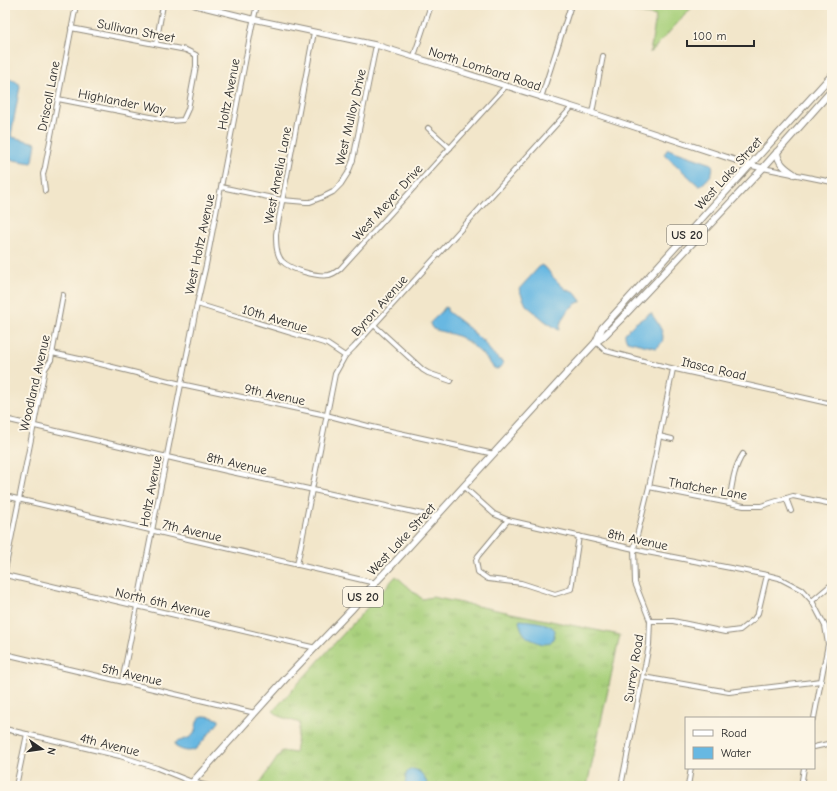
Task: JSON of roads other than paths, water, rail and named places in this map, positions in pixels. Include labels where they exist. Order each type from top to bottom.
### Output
[{"type":"main road","name":"West Lake Street","points":[[596,342],[602,328],[832,75]]},
{"type":"main road","name":"West Lake Street","points":[[190,784],[288,676],[316,648],[436,518],[596,342],[620,320],[763,168],[832,90]]},
{"type":"main road","points":[[777,152],[781,163],[794,174]]},
{"type":"street","name":"Driscoll Lane","points":[[45,191],[43,174],[76,5]]},
{"type":"street","points":[[156,44],[164,5]]},
{"type":"street","name":"North Lombard Road","points":[[195,5],[376,45],[763,168]]},
{"type":"street","name":"Holtz Avenue","points":[[221,187],[257,5]]},
{"type":"street","points":[[414,56],[431,5]]},
{"type":"street","points":[[541,98],[571,5]]},
{"type":"street","name":"Sullivan Street","points":[[71,28],[186,50],[196,55],[196,66],[188,109],[183,120]]},
{"type":"street","name":"West Amelia Lane","points":[[314,32],[282,200],[276,242],[279,255],[283,261],[292,268],[317,275],[329,275],[340,269]]},
{"type":"street","name":"West Mulloy Drive","points":[[221,187],[282,200],[306,202],[323,197],[333,192],[341,184],[348,173],[355,154],[376,45]]},
{"type":"street","points":[[592,113],[602,56]]},
{"type":"street","name":"West Meyer Drive","points":[[340,269],[506,86]]},
{"type":"street","name":"Highlander Way","points":[[58,99],[171,121],[183,120]]},
{"type":"street","name":"Byron Avenue","points":[[297,565],[335,374],[345,356],[572,107]]},
{"type":"street","points":[[428,128],[450,148]]},
{"type":"street","points":[[763,168],[832,182]]},
{"type":"street","name":"West Holtz Avenue","points":[[197,304],[221,187]]},
{"type":"street","name":"Woodland Avenue","points":[[5,570],[45,369],[51,360],[63,295]]},
{"type":"street","name":"Holtz Avenue","points":[[122,682],[197,304]]},
{"type":"street","name":"10th Avenue","points":[[197,304],[327,344],[345,356]]},
{"type":"street","points":[[374,325],[428,373],[451,381]]},
{"type":"street","name":"Itasca Road","points":[[596,342],[606,351],[673,369],[832,404]]},
{"type":"street","name":"9th Avenue","points":[[52,353],[181,384],[494,454]]},
{"type":"street","name":"Surrey Road","points":[[621,786],[649,645],[650,621],[635,583],[634,548],[649,487],[673,369]]},
{"type":"street","name":"8th Avenue","points":[[5,419],[436,518]]},
{"type":"street","points":[[659,436],[672,439]]},
{"type":"street","points":[[728,503],[734,473],[743,454]]},
{"type":"street","name":"8th Avenue","points":[[464,487],[495,514],[508,520],[779,578],[802,590],[812,601],[825,626],[830,644]]},
{"type":"street","name":"Thatcher Lane","points":[[649,487],[744,506],[762,506],[793,496],[832,504]]},
{"type":"street","name":"7th Avenue","points":[[5,496],[375,583]]},
{"type":"street","points":[[786,498],[791,511]]},
{"type":"street","points":[[508,520],[476,560],[478,572],[488,579],[520,584],[555,594],[571,589],[579,536]]},
{"type":"street","name":"North 6th Avenue","points":[[5,575],[316,648]]},
{"type":"street","points":[[650,621],[673,621],[725,632],[740,630],[754,619],[758,613],[767,575]]},
{"type":"street","points":[[812,601],[832,584]]},
{"type":"street","points":[[814,717],[830,644]]},
{"type":"street","name":"5th Avenue","points":[[5,654],[255,713]]},
{"type":"street","points":[[643,677],[729,692],[821,681]]},
{"type":"street","name":"4th Avenue","points":[[5,729],[120,756],[157,768],[190,784],[208,786]]},
{"type":"street","points":[[16,786],[27,734]]},
{"type":"street","points":[[815,747],[832,743]]},
{"type":"street","points":[[688,786],[691,769]]},
{"type":"street","points":[[801,786],[804,769]]},
{"type":"water","points":[[5,78],[16,81],[20,86],[11,135],[12,137],[36,143],[32,163],[5,159]]},
{"type":"water","points":[[668,149],[712,164],[713,168],[710,176],[703,184],[699,186],[664,154]]},
{"type":"water","points":[[541,265],[547,269],[562,286],[575,293],[581,301],[566,313],[561,321],[559,330],[545,321],[526,305],[519,289]]},
{"type":"water","points":[[445,307],[447,308],[447,311],[470,329],[482,341],[484,340],[490,351],[504,363],[499,368],[494,368],[470,343],[460,337],[433,329],[430,323],[442,312]]},
{"type":"water","points":[[651,313],[662,331],[663,340],[660,344],[656,348],[627,341],[625,333],[634,324]]},
{"type":"water","points":[[520,620],[539,622],[549,625],[555,630],[553,638],[546,644],[530,639],[522,631]]},
{"type":"water","points":[[203,716],[215,718],[219,720],[219,722],[195,750],[187,751],[176,747],[175,743],[193,735],[198,719]]},
{"type":"water","points":[[413,769],[421,773],[428,786],[404,786],[406,774]]}]
